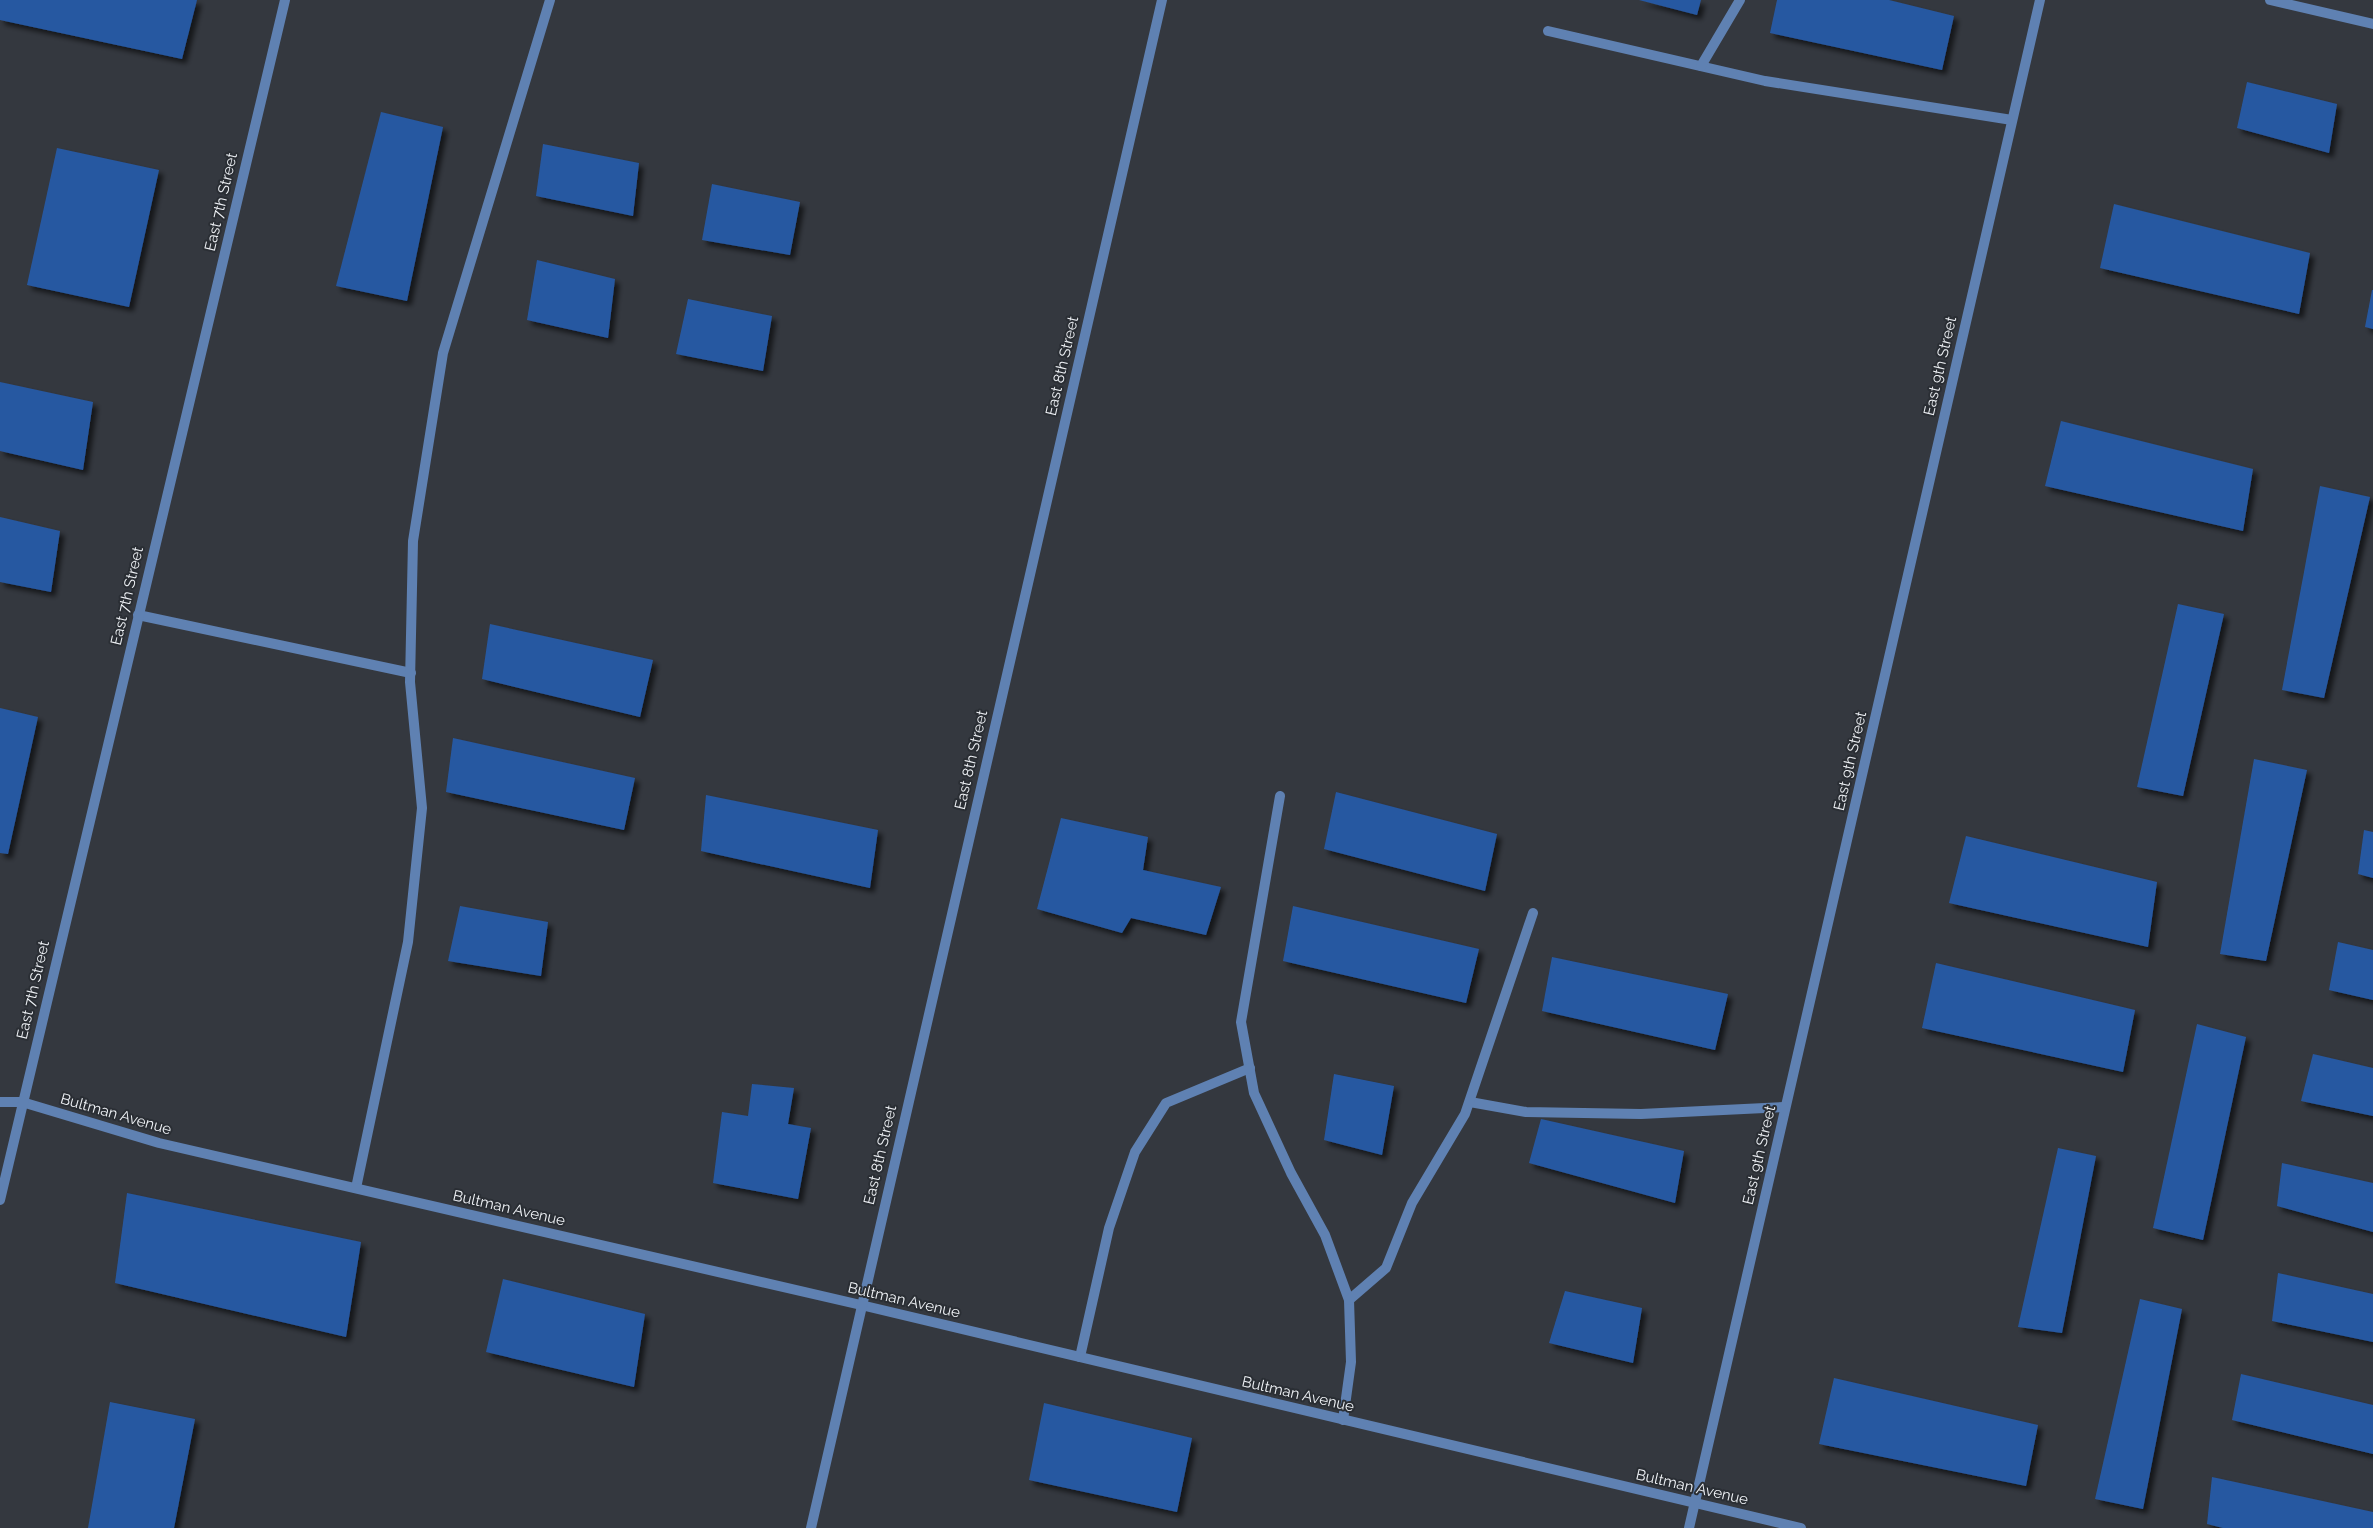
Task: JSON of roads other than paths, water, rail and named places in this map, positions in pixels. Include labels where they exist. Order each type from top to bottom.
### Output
[{"type":"street","name":"East 7th Street","points":[[0,1200],[285,0]]},
{"type":"street","points":[[356,1188],[408,942],[422,808],[411,673],[413,541],[443,353],[550,0]]},
{"type":"street","name":"East 8th Street","points":[[811,1528],[1162,0]]},
{"type":"street","points":[[1701,66],[1740,0]]},
{"type":"street","name":"East 9th Street","points":[[1689,1528],[2040,0]]},
{"type":"street","points":[[2270,0],[2373,24]]},
{"type":"street","points":[[1548,31],[1765,81],[2012,120]]},
{"type":"street","points":[[138,615],[411,673]]},
{"type":"street","points":[[1280,796],[1242,1022],[1254,1093],[1290,1173],[1325,1235],[1349,1300],[1351,1362],[1343,1420]]},
{"type":"street","points":[[1349,1300],[1386,1268],[1412,1203],[1465,1114],[1533,913]]},
{"type":"street","points":[[1080,1357],[1108,1228],[1135,1152],[1166,1103],[1250,1068]]},
{"type":"street","name":"Bultman Avenue","points":[[0,1102],[22,1102],[160,1143],[861,1305],[1801,1528]]},
{"type":"street","points":[[1470,1102],[1526,1112],[1641,1114],[1785,1107]]}]
